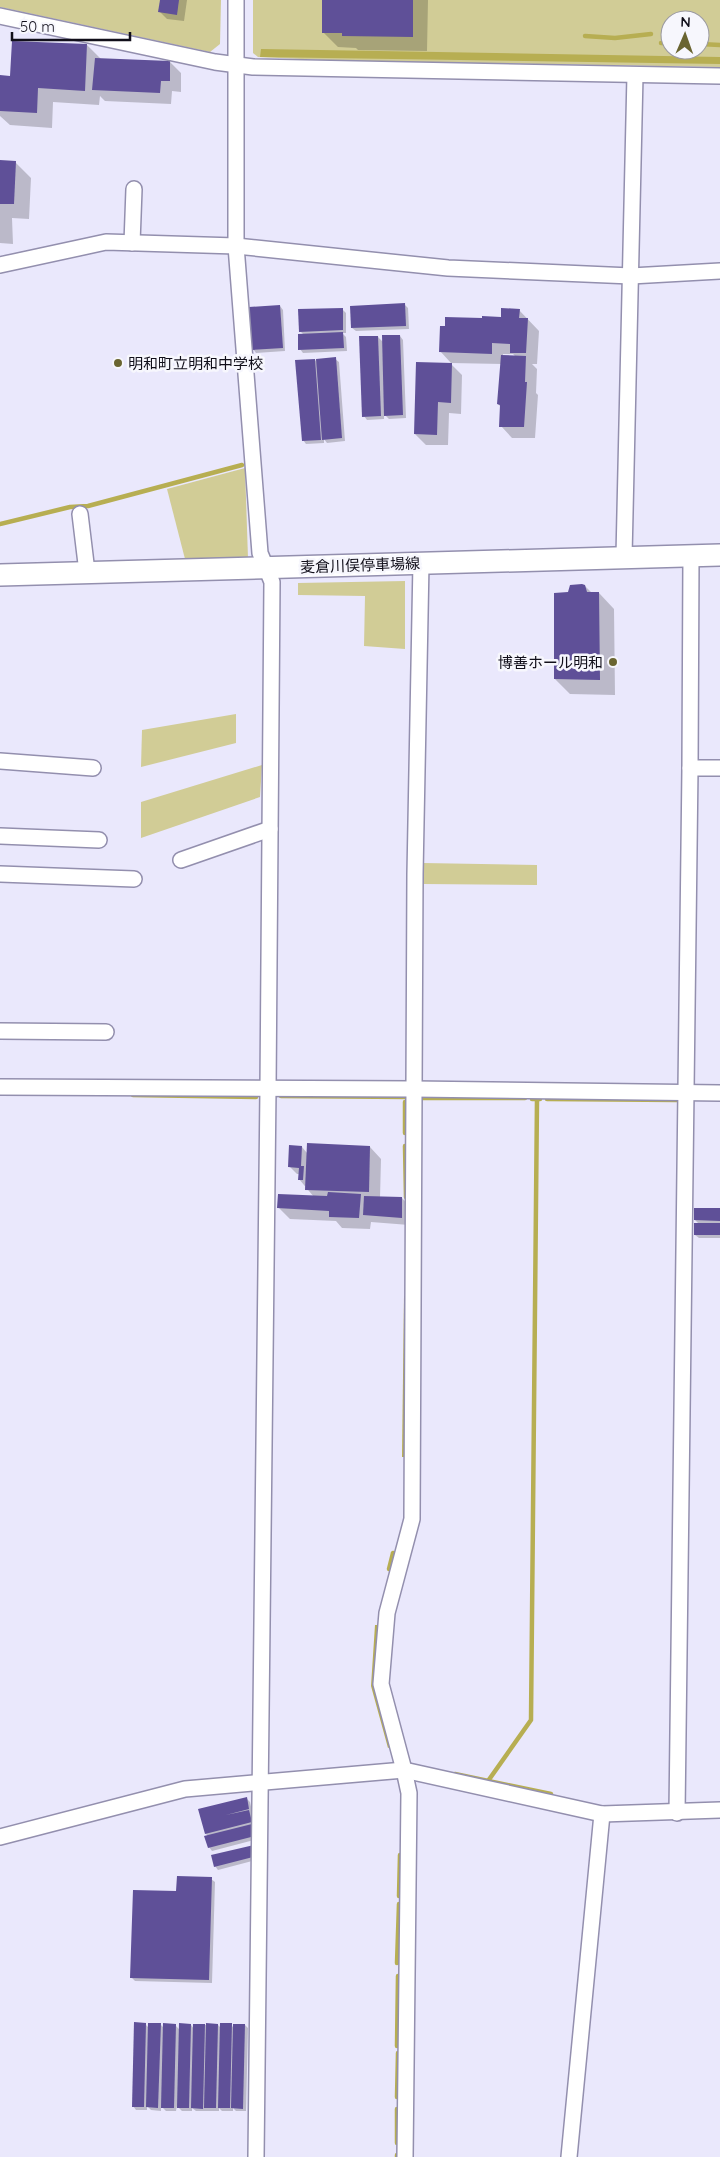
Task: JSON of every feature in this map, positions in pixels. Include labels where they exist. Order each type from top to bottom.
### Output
[{"type":"main road","name":"麦倉川俣停車場線","points":[[0,574],[624,556],[720,555]]},
{"type":"street","points":[[236,0],[236,246],[260,553],[272,582],[256,2157]]},
{"type":"street","points":[[0,16],[216,62],[253,67],[720,76]]},
{"type":"street","points":[[624,556],[635,75]]},
{"type":"street","points":[[132,243],[134,189]]},
{"type":"street","points":[[0,265],[106,242],[236,246],[448,268],[631,276],[720,271]]},
{"type":"street","points":[[80,514],[87,572]]},
{"type":"street","points":[[677,1812],[691,556]]},
{"type":"street","points":[[405,2157],[408,1793],[404,1770],[381,1684],[387,1613],[412,1519],[415,865],[421,563]]},
{"type":"street","points":[[0,761],[93,768]]},
{"type":"street","points":[[690,768],[720,768]]},
{"type":"street","points":[[181,860],[270,829]]},
{"type":"street","points":[[0,836],[100,840]]},
{"type":"street","points":[[0,874],[134,879]]},
{"type":"street","points":[[0,1030],[106,1032]]},
{"type":"street","points":[[0,1086],[720,1093]]},
{"type":"street","points":[[0,1837],[185,1789],[404,1770],[602,1814],[720,1810]]},
{"type":"street","points":[[569,2157],[602,1814]]},
{"type":"shaded area","points":[[0,0],[221,0],[220,44],[210,52],[0,7]]},
{"type":"shaded area","points":[[253,0],[720,0],[720,67],[345,61],[258,57],[253,53]]},
{"type":"shaded area","points":[[261,49],[660,56],[660,60],[710,60],[710,57],[720,57],[720,64],[260,57]]},
{"type":"shaded area","points":[[245,468],[248,558],[185,559],[167,489]]},
{"type":"shaded area","points":[[405,581],[405,649],[364,646],[365,596],[298,595],[298,583]]},
{"type":"shaded area","points":[[236,714],[236,743],[141,767],[142,730]]},
{"type":"shaded area","points":[[262,765],[260,797],[141,838],[141,802]]},
{"type":"shaded area","points":[[423,863],[537,865],[537,885],[423,884]]},
{"type":"shaded area","points":[[404,1296],[409,1296],[405,1457],[402,1457]]},
{"type":"shaded area","points":[[375,1625],[379,1625],[374,1686],[390,1747],[388,1748],[371,1686]]},
{"type":"building","points":[[160,0],[179,0],[177,15],[158,12]]},
{"type":"building","points":[[322,0],[413,0],[413,37],[342,36],[342,33],[322,33]]},
{"type":"building","points":[[12,41],[87,44],[85,91],[38,88],[37,113],[0,111],[0,75],[10,76]]},
{"type":"building","points":[[95,58],[170,61],[170,81],[161,81],[160,93],[92,90]]},
{"type":"building","points":[[0,160],[16,161],[14,204],[0,204]]},
{"type":"building","points":[[405,303],[406,326],[351,328],[350,306]]},
{"type":"building","points":[[280,305],[283,348],[252,350],[249,307]]},
{"type":"building","points":[[343,308],[343,330],[299,332],[298,309]]},
{"type":"building","points":[[501,308],[520,309],[519,318],[528,318],[526,353],[510,353],[510,344],[492,343],[492,354],[439,352],[440,326],[445,326],[445,317],[501,317]]},
{"type":"building","points":[[343,332],[344,348],[298,350],[298,334]]},
{"type":"building","points":[[382,335],[400,335],[403,415],[384,416]]},
{"type":"building","points":[[359,336],[378,336],[381,416],[362,417]]},
{"type":"building","points":[[501,355],[526,356],[525,382],[527,382],[524,427],[499,427],[500,405],[497,404]]},
{"type":"building","points":[[336,357],[342,438],[322,440],[316,359]]},
{"type":"building","points":[[315,359],[321,440],[302,441],[295,360]]},
{"type":"building","points":[[416,362],[452,363],[451,403],[438,402],[437,435],[414,434]]},
{"type":"building","points":[[570,585],[585,585],[587,592],[599,592],[600,680],[554,679],[554,593],[568,592]]},
{"type":"building","points":[[307,1143],[370,1146],[369,1192],[305,1190]]},
{"type":"building","points":[[289,1145],[302,1146],[301,1166],[304,1166],[303,1180],[298,1180],[299,1168],[288,1167]]},
{"type":"building","points":[[328,1192],[361,1194],[359,1218],[329,1217],[329,1211],[277,1208],[278,1194],[327,1196]]},
{"type":"building","points":[[364,1196],[402,1197],[402,1218],[363,1215]]},
{"type":"building","points":[[694,1208],[720,1208],[720,1221],[694,1220]]},
{"type":"building","points":[[694,1223],[720,1223],[720,1235],[694,1235]]},
{"type":"building","points":[[247,1797],[249,1809],[226,1815],[249,1810],[252,1822],[205,1834],[198,1809]]},
{"type":"building","points":[[252,1824],[255,1836],[208,1848],[204,1836]]},
{"type":"building","points":[[254,1845],[253,1857],[214,1867],[211,1855]]},
{"type":"building","points":[[177,1876],[212,1877],[209,1980],[130,1978],[133,1890],[176,1891]]},
{"type":"building","points":[[134,2022],[146,2023],[144,2107],[132,2107]]},
{"type":"building","points":[[148,2023],[161,2023],[158,2108],[146,2107]]},
{"type":"building","points":[[163,2023],[176,2024],[174,2108],[161,2108]]},
{"type":"building","points":[[179,2023],[191,2024],[189,2108],[177,2108]]},
{"type":"building","points":[[206,2023],[218,2024],[216,2108],[204,2108]]},
{"type":"building","points":[[220,2023],[232,2023],[230,2108],[218,2108]]},
{"type":"building","points":[[193,2024],[205,2024],[203,2109],[191,2108]]},
{"type":"building","points":[[233,2024],[245,2024],[243,2109],[231,2108]]},
{"type":"waterway","points":[[585,36],[615,38],[651,34]]},
{"type":"waterway","points":[[710,44],[720,45]]},
{"type":"waterway","points":[[0,524],[70,507],[88,506],[242,465]]},
{"type":"waterway","points":[[133,1095],[256,1097]]},
{"type":"waterway","points":[[281,1096],[407,1097]]},
{"type":"waterway","points":[[422,1098],[525,1098]]},
{"type":"waterway","points":[[532,1099],[540,1099]]},
{"type":"waterway","points":[[488,1781],[531,1720],[537,1099]]},
{"type":"waterway","points":[[547,1099],[678,1100]]},
{"type":"waterway","points":[[405,1102],[405,1133]]},
{"type":"waterway","points":[[405,1146],[406,1197]]},
{"type":"waterway","points":[[389,1569],[393,1553]]},
{"type":"waterway","points":[[455,1774],[551,1794]]},
{"type":"waterway","points":[[399,1896],[400,1855]]},
{"type":"waterway","points":[[397,1963],[399,1904]]},
{"type":"waterway","points":[[397,2046],[398,1976]]},
{"type":"waterway","points":[[397,2097],[398,2053]]},
{"type":"waterway","points":[[397,2109],[397,2143]]},
{"type":"place","name":"明和町立明和中学校","points":[[118,363]]},
{"type":"place","name":"博善ホール明和","points":[[613,662]]}]
